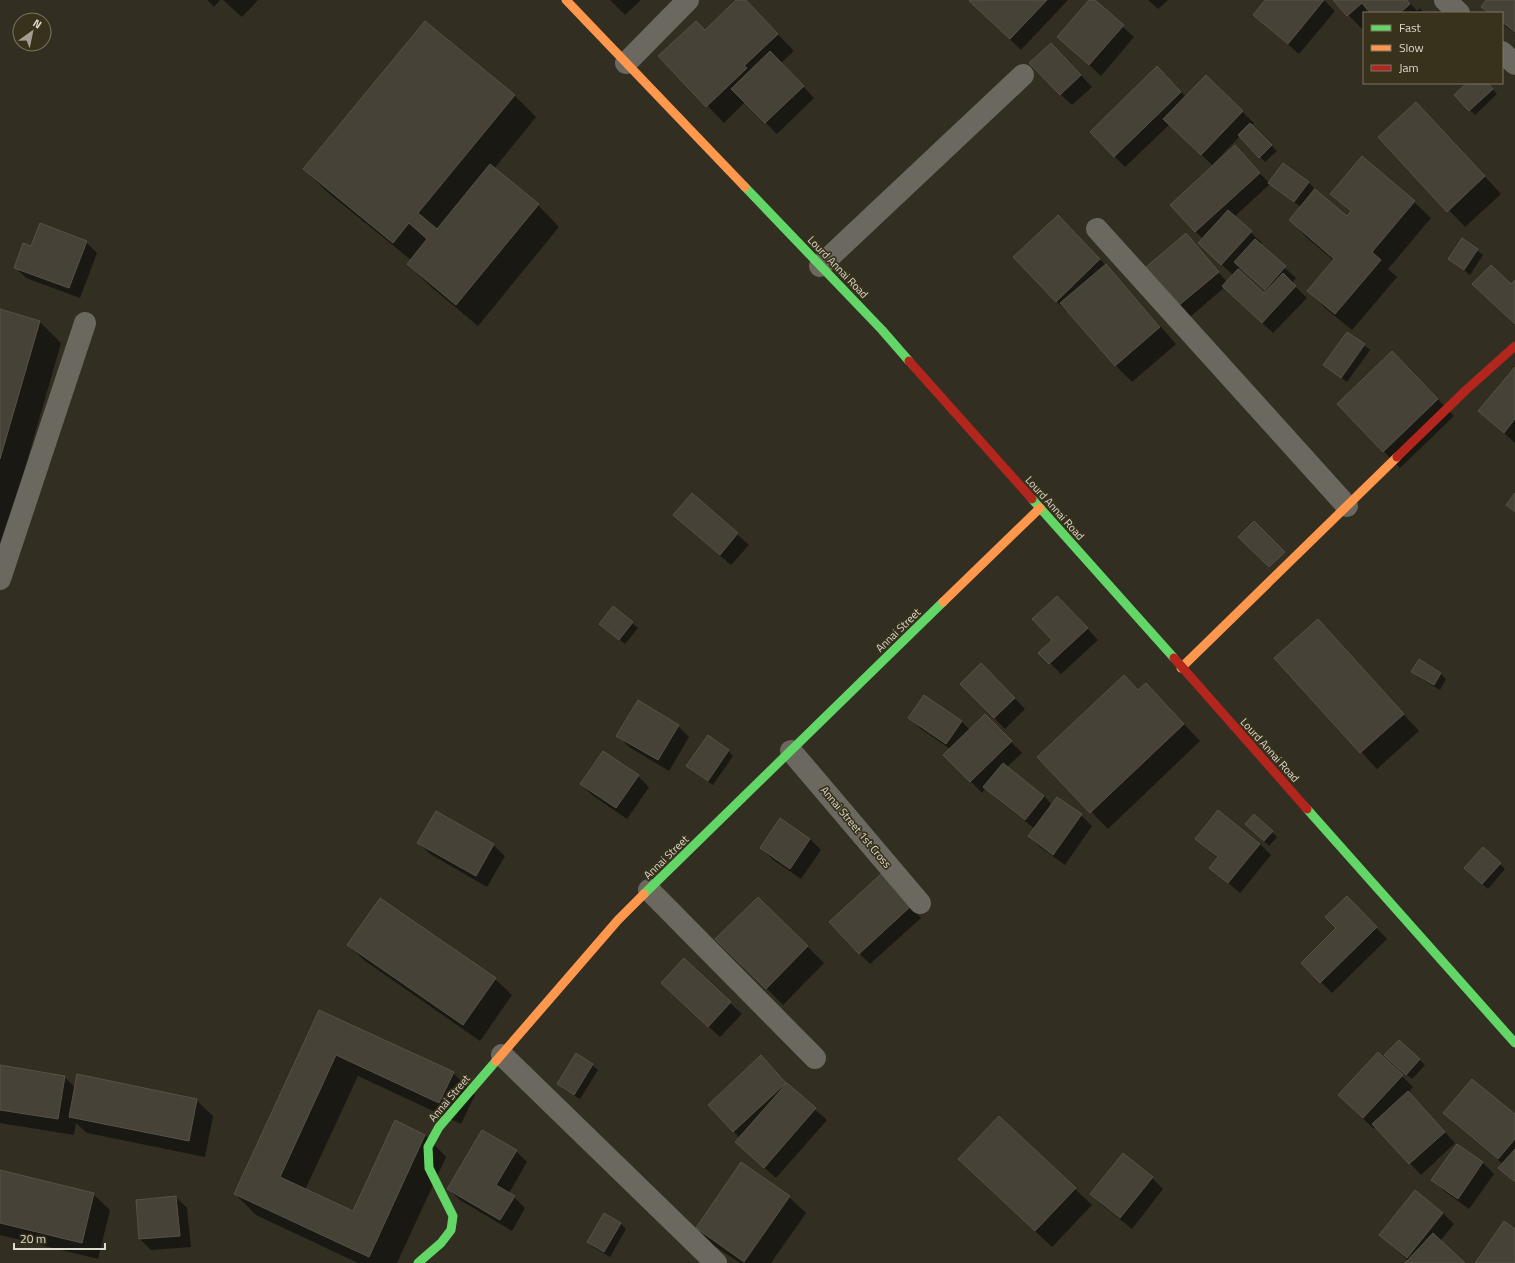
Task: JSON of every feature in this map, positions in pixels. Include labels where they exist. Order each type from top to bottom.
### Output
[{"type":"street","name":"Lourd Annai Road","points":[[566,0],[882,330],[1515,1043]]},
{"type":"street","points":[[626,63],[688,0]]},
{"type":"street","points":[[1445,0],[1459,12]]},
{"type":"street","points":[[1503,53],[1515,64]]},
{"type":"street","points":[[820,266],[1023,75]]},
{"type":"street","points":[[1097,229],[1347,506]]},
{"type":"street","points":[[0,579],[84,323]]},
{"type":"street","points":[[1181,668],[1466,390],[1515,346]]},
{"type":"street","name":"Annai Street","points":[[418,1263],[441,1243],[451,1230],[453,1216],[429,1168],[428,1147],[439,1127],[618,920],[1040,508]]},
{"type":"street","name":"Annai Street 1st Cross","points":[[791,751],[920,904]]},
{"type":"street","points":[[649,890],[815,1058]]},
{"type":"street","points":[[502,1055],[716,1263]]},
{"type":"building","points":[[736,0],[746,0],[778,34],[744,66],[747,68],[706,107],[658,56],[696,21],[705,30]]},
{"type":"building","points":[[1047,0],[1010,39],[969,1]]},
{"type":"building","points":[[1089,0],[1095,0],[1124,25],[1089,65],[1057,37]]},
{"type":"building","points":[[1265,0],[1324,0],[1288,44],[1253,15]]},
{"type":"building","points":[[1333,0],[1407,0],[1410,4],[1401,12],[1369,12],[1362,3],[1347,16]]},
{"type":"building","points":[[1486,0],[1515,0],[1515,32],[1503,23],[1503,12],[1488,12],[1481,7]]},
{"type":"building","points":[[425,21],[515,95],[418,213],[437,229],[490,164],[539,204],[456,305],[407,264],[427,239],[409,223],[393,243],[303,169]]},
{"type":"building","points":[[1051,43],[1081,75],[1060,95],[1029,63]]},
{"type":"building","points":[[770,51],[804,86],[765,123],[731,89]]},
{"type":"building","points":[[1157,66],[1181,92],[1114,157],[1090,132]]},
{"type":"building","points":[[1206,75],[1243,111],[1201,155],[1163,119]]},
{"type":"building","points":[[1466,84],[1489,84],[1493,89],[1469,111],[1454,95]]},
{"type":"building","points":[[1416,102],[1485,176],[1447,212],[1378,137]]},
{"type":"building","points":[[1250,123],[1272,145],[1259,158],[1238,135]]},
{"type":"building","points":[[1235,145],[1260,173],[1195,232],[1170,205]]},
{"type":"building","points":[[1362,156],[1415,201],[1372,252],[1381,260],[1335,314],[1307,291],[1334,259],[1289,220],[1315,189],[1347,216],[1351,211],[1330,194]]},
{"type":"building","points":[[1283,163],[1309,182],[1294,202],[1268,183]]},
{"type":"building","points":[[1228,210],[1252,231],[1221,265],[1198,243]]},
{"type":"building","points":[[1058,215],[1100,259],[1056,302],[1013,257]]},
{"type":"building","points":[[40,223],[87,241],[69,288],[14,268],[23,243],[31,246]]},
{"type":"building","points":[[1186,233],[1219,272],[1178,306],[1145,268]]},
{"type":"building","points":[[1462,238],[1478,249],[1464,270],[1448,259]]},
{"type":"building","points":[[1255,239],[1286,266],[1265,290],[1234,262]]},
{"type":"building","points":[[1106,264],[1160,327],[1115,366],[1060,303]]},
{"type":"building","points":[[1491,265],[1511,284],[1515,280],[1515,324],[1472,284]]},
{"type":"building","points":[[1238,269],[1264,293],[1283,273],[1296,286],[1262,323],[1222,286]]},
{"type":"building","points":[[0,309],[40,321],[0,459]]},
{"type":"building","points":[[1347,332],[1365,344],[1341,378],[1323,365]]},
{"type":"building","points":[[1392,351],[1438,399],[1383,452],[1337,404]]},
{"type":"building","points":[[1515,367],[1515,419],[1504,433],[1478,411]]},
{"type":"building","points":[[692,493],[738,533],[720,555],[673,515]]},
{"type":"building","points":[[1515,493],[1515,512],[1506,505]]},
{"type":"building","points":[[1254,521],[1285,552],[1269,567],[1238,537]]},
{"type":"building","points":[[1057,596],[1088,628],[1049,664],[1038,653],[1052,640],[1032,619]]},
{"type":"building","points":[[613,606],[633,622],[619,640],[599,624]]},
{"type":"building","points":[[1318,619],[1404,714],[1360,753],[1274,658]]},
{"type":"building","points":[[1419,659],[1441,673],[1434,685],[1411,672]]},
{"type":"building","points":[[981,663],[1015,698],[994,718],[960,684]]},
{"type":"building","points":[[1124,675],[1138,690],[1146,683],[1184,724],[1090,813],[1037,757]]},
{"type":"building","points":[[924,695],[962,721],[946,744],[908,718]]},
{"type":"building","points":[[638,700],[679,725],[658,760],[616,736]]},
{"type":"building","points":[[985,714],[1012,741],[970,782],[943,755]]},
{"type":"building","points":[[708,735],[729,750],[708,781],[686,766]]},
{"type":"building","points":[[603,751],[639,775],[616,808],[580,784]]},
{"type":"building","points":[[1003,763],[1044,796],[1025,820],[983,787]]},
{"type":"building","points":[[1057,797],[1082,814],[1053,855],[1028,836]]},
{"type":"building","points":[[1218,810],[1260,844],[1228,883],[1209,868],[1218,857],[1195,839]]},
{"type":"building","points":[[436,811],[494,844],[476,876],[417,843]]},
{"type":"building","points":[[1254,814],[1273,831],[1264,841],[1245,824]]},
{"type":"building","points":[[780,818],[810,839],[790,869],[760,848]]},
{"type":"building","points":[[1483,847],[1501,863],[1482,884],[1464,868]]},
{"type":"building","points":[[881,874],[911,906],[859,954],[829,922]]},
{"type":"building","points":[[1347,896],[1377,927],[1320,983],[1301,963],[1336,928],[1325,917]]},
{"type":"building","points":[[758,897],[808,946],[766,989],[715,939]]},
{"type":"building","points":[[380,898],[496,978],[463,1025],[347,945]]},
{"type":"building","points":[[684,958],[731,1002],[708,1027],[661,983]]},
{"type":"building","points":[[319,1010],[454,1072],[439,1103],[336,1055],[280,1177],[353,1211],[395,1120],[425,1135],[369,1257],[234,1194]]},
{"type":"building","points":[[1399,1040],[1420,1059],[1406,1075],[1384,1055]]},
{"type":"building","points":[[1378,1052],[1403,1075],[1363,1118],[1338,1095]]},
{"type":"building","points":[[576,1053],[593,1064],[574,1095],[557,1084]]},
{"type":"building","points":[[761,1055],[786,1083],[733,1132],[708,1105]]},
{"type":"building","points":[[0,1065],[65,1076],[58,1119],[0,1110]]},
{"type":"building","points":[[77,1074],[197,1099],[189,1141],[69,1117]]},
{"type":"building","points":[[1472,1079],[1515,1114],[1515,1139],[1498,1159],[1443,1113]]},
{"type":"building","points":[[787,1083],[816,1108],[764,1168],[735,1142]]},
{"type":"building","points":[[1408,1091],[1445,1132],[1409,1164],[1372,1124]]},
{"type":"building","points":[[999,1116],[1076,1188],[1035,1231],[958,1159]]},
{"type":"building","points":[[482,1130],[517,1150],[496,1185],[515,1196],[500,1220],[447,1189]]},
{"type":"building","points":[[1457,1144],[1483,1162],[1458,1199],[1431,1180]]},
{"type":"building","points":[[1515,1149],[1515,1182],[1498,1168]]},
{"type":"building","points":[[1123,1153],[1153,1177],[1120,1218],[1090,1194]]},
{"type":"building","points":[[741,1162],[790,1196],[744,1262],[696,1228]]},
{"type":"building","points":[[0,1170],[94,1193],[82,1243],[0,1223]]},
{"type":"building","points":[[1415,1190],[1443,1213],[1407,1258],[1379,1235]]},
{"type":"building","points":[[176,1196],[180,1236],[139,1239],[136,1200]]},
{"type":"building","points":[[604,1213],[621,1223],[604,1252],[587,1242]]},
{"type":"building","points":[[1504,1221],[1515,1229],[1515,1263],[1475,1263]]},
{"type":"building","points":[[1433,1233],[1465,1263],[1405,1263]]},
{"type":"traffic: fast","points":[[745,187],[882,330],[909,361]]},
{"type":"traffic: fast","points":[[1032,499],[1174,658]]},
{"type":"traffic: fast","points":[[644,894],[943,602]]},
{"type":"traffic: fast","points":[[1307,809],[1515,1043]]},
{"type":"traffic: fast","points":[[418,1263],[441,1243],[451,1230],[453,1216],[429,1168],[428,1147],[439,1127],[496,1061]]},
{"type":"traffic: slow","points":[[566,0],[745,187]]},
{"type":"traffic: slow","points":[[1181,668],[1397,457]]},
{"type":"traffic: slow","points":[[943,602],[1040,508]]},
{"type":"traffic: slow","points":[[496,1061],[618,920],[644,894]]},
{"type":"traffic: jam","points":[[1397,457],[1466,390],[1515,346]]},
{"type":"traffic: jam","points":[[909,361],[1032,499]]},
{"type":"traffic: jam","points":[[1174,658],[1307,809]]}]
